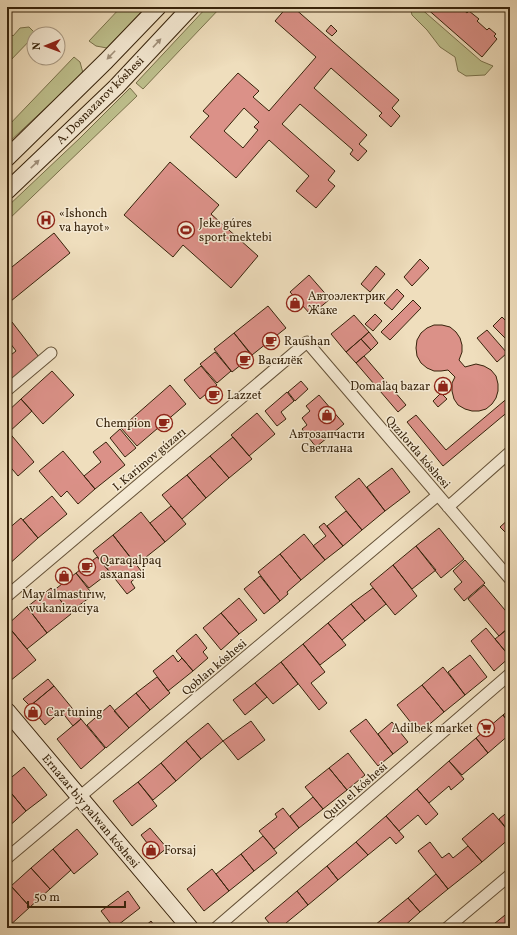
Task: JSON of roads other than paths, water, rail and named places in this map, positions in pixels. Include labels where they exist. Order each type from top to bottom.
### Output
[{"type":"main road","name":"A. Dosnazarov kóshesi","points":[[7,158],[106,61],[158,7]]},
{"type":"main road","name":"A. Dosnazarov kóshesi","points":[[7,191],[116,87],[191,7]]},
{"type":"main road","name":"Ernazar biy palwan kóshesi","points":[[7,712],[190,928]]},
{"type":"street","name":"Qızılorda kóshesi","points":[[307,342],[510,579]]},
{"type":"street","name":"I. Karimov gúzarı","points":[[7,596],[307,342]]},
{"type":"street","points":[[7,390],[51,352]]},
{"type":"street","points":[[448,507],[510,452]]},
{"type":"street","name":"Qoblan kóshesi","points":[[7,858],[438,496]]},
{"type":"street","name":"Qutlı el kóshesi","points":[[216,928],[510,674]]},
{"type":"street","points":[[447,928],[510,875]]},
{"type":"place","name":"«Ishonch va hayot»","points":[[46,220]]},
{"type":"place","name":"Jeke gúres sport mektebi","points":[[186,230]]},
{"type":"place","name":"Автоэлектрик Жаке","points":[[295,303]]},
{"type":"place","name":"Raushan","points":[[271,341]]},
{"type":"place","name":"Василёк","points":[[245,360]]},
{"type":"place","name":"Domalaq bazar","points":[[443,386]]},
{"type":"place","name":"Lazzet","points":[[214,395]]},
{"type":"place","name":"Автозапчасти Светлана","points":[[327,415]]},
{"type":"place","name":"Chempion","points":[[164,423]]},
{"type":"place","name":"Qaraqalpaq asxanasi","points":[[87,567]]},
{"type":"place","name":"May almastırıw, vukanizaciya","points":[[64,576]]},
{"type":"place","name":"Car tuning","points":[[33,712]]},
{"type":"place","name":"Adilbek market","points":[[486,728]]},
{"type":"place","name":"Forsaj","points":[[151,850]]}]
